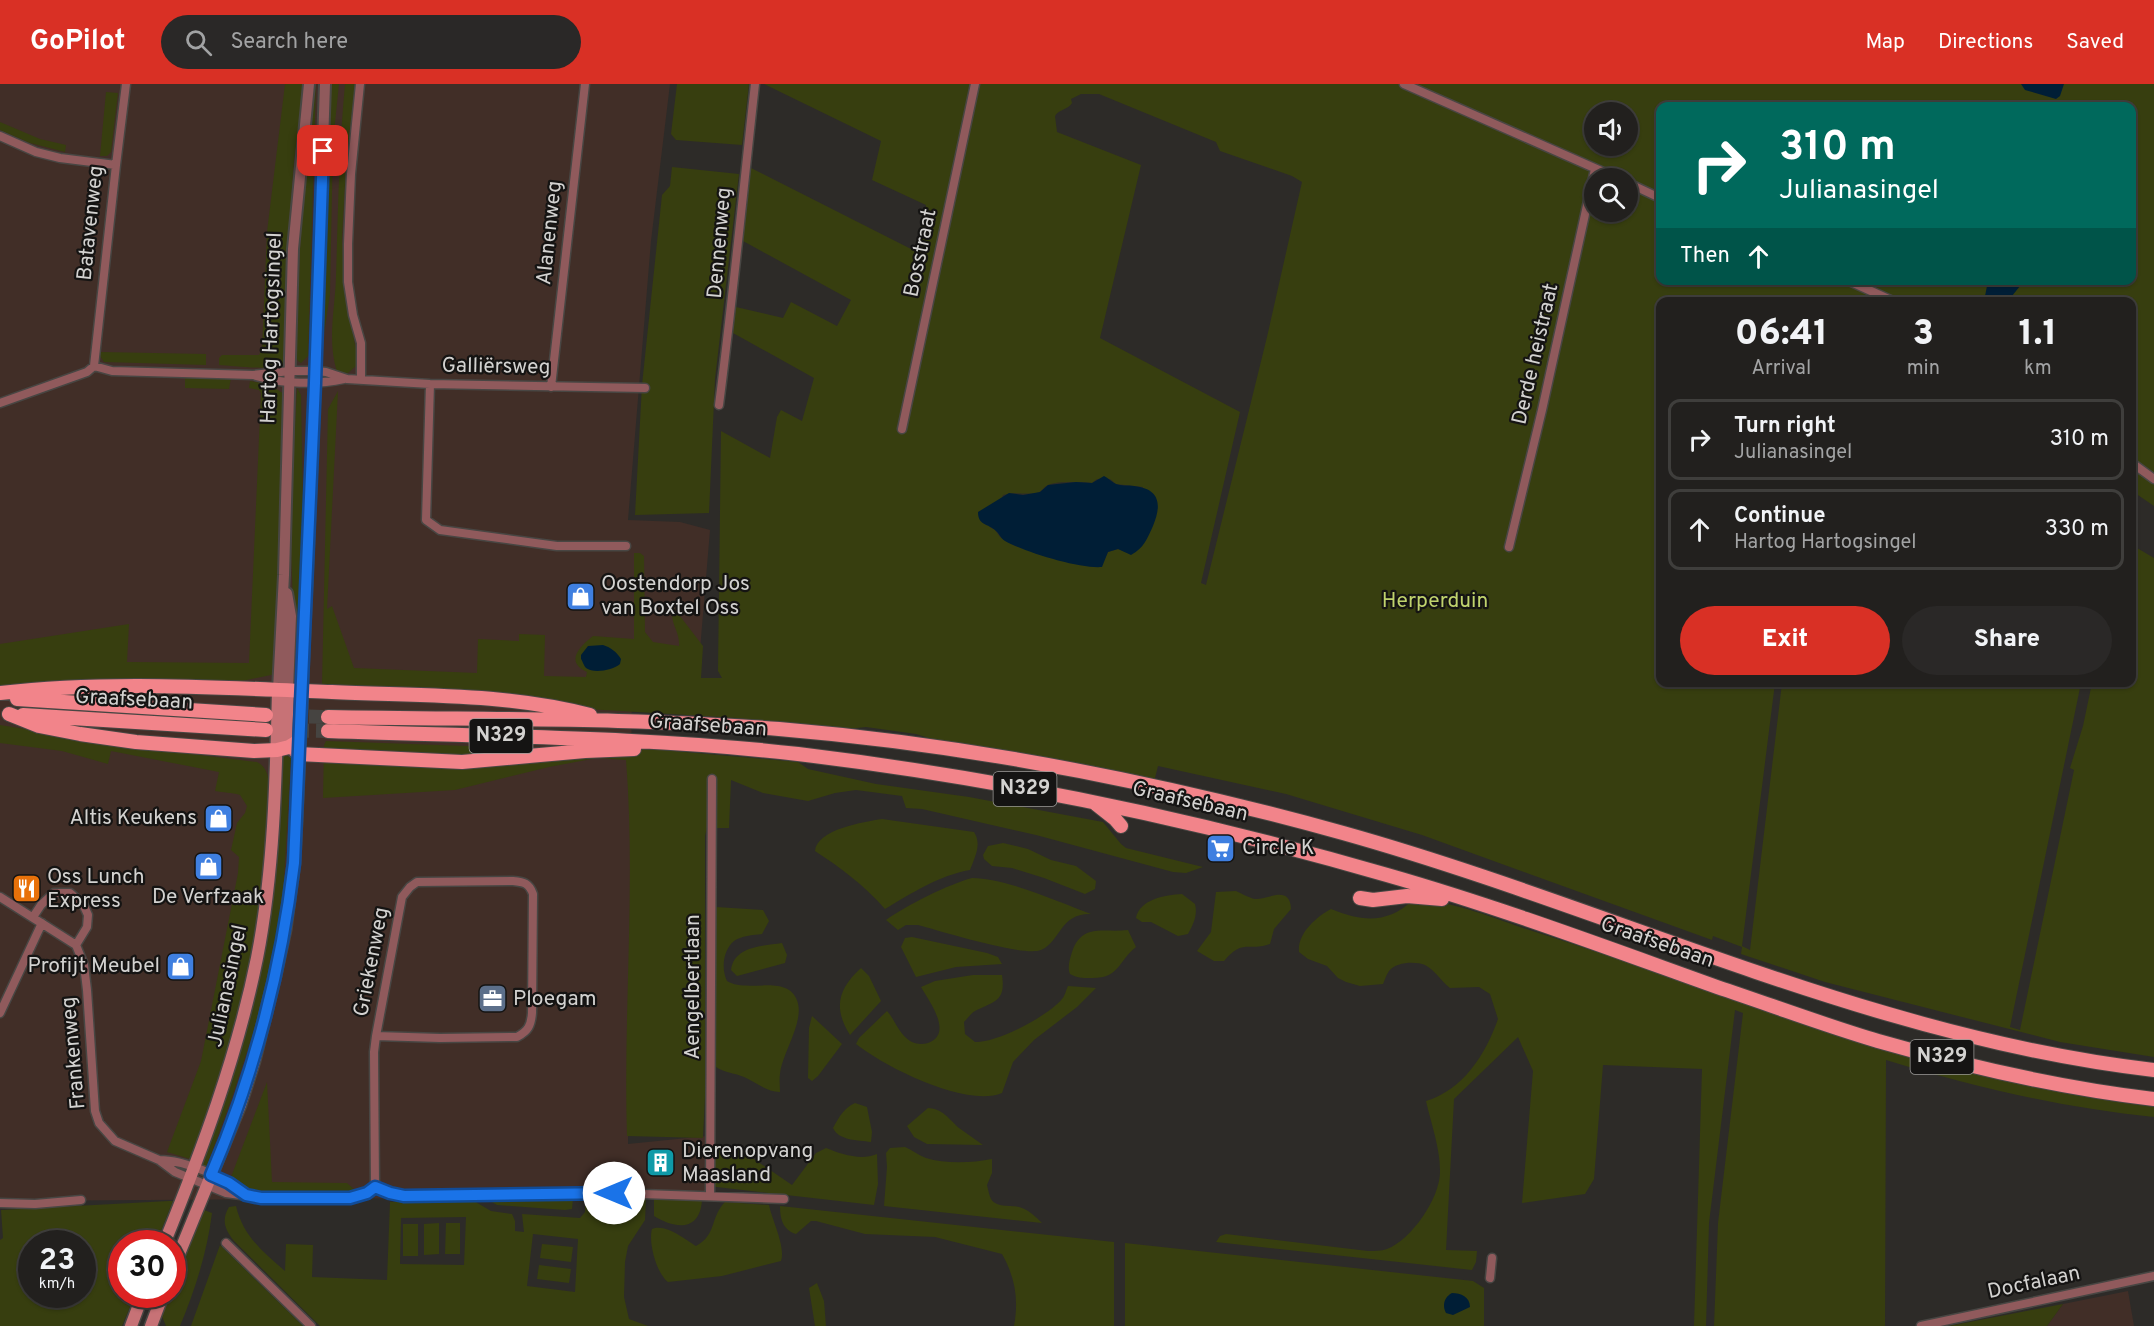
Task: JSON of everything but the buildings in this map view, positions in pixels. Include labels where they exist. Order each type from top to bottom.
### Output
[{"type":"main road","name":"N329","points":[[0,695],[139,685],[463,697],[539,705],[610,721]]},
{"type":"main road","name":"Hartog Hartogsingel","points":[[289,690],[291,748]]},
{"type":"main road","name":"Julianasingel","points":[[186,1237],[240,1105],[254,1061],[285,930],[294,863],[289,690]]},
{"type":"main road","name":"Graafsebaan","points":[[0,695],[266,715]]},
{"type":"main road","name":"N329","points":[[5,714],[39,726],[147,743],[254,751],[291,748],[462,762],[675,744]]},
{"type":"main road","name":"Graafsebaan","points":[[5,714],[266,729]]},
{"type":"main road","name":"Graafsebaan","points":[[2154,1070],[2111,1065],[1978,1038],[1809,991],[1429,858],[1210,799],[1042,765],[881,740],[761,728],[610,721],[328,724],[675,744],[795,754],[979,781],[1092,801],[1269,842],[1388,875],[1485,905],[1767,1005],[1876,1040],[2013,1076],[2154,1100]]},
{"type":"main road","name":"Julianasingel","points":[[170,1230],[231,1064],[257,956],[291,748]]},
{"type":"main road","points":[[1092,801],[1120,826]]},
{"type":"main road","points":[[1360,898],[1373,900],[1425,896],[1485,905]]},
{"type":"main road","points":[[131,1326],[138,1308]]},
{"type":"main road","points":[[151,1326],[158,1308]]},
{"type":"street","name":"Batavenweg","points":[[94,366],[126,84]]},
{"type":"street","name":"Hartog Hartogsingel","points":[[289,690],[284,575],[293,249],[309,84]]},
{"type":"street","name":"Hartog Hartogsingel","points":[[289,690],[315,377],[325,84]]},
{"type":"street","points":[[360,84],[351,174],[348,282],[352,315],[361,343],[361,380]]},
{"type":"street","name":"Alanenweg","points":[[551,387],[585,84]]},
{"type":"street","name":"Dennenweg","points":[[719,405],[732,307],[737,239],[755,84]]},
{"type":"street","name":"Bosstraat","points":[[902,429],[975,84]]},
{"type":"street","points":[[1404,84],[1593,168]]},
{"type":"street","points":[[0,136],[36,152],[60,158],[116,165]]},
{"type":"street","points":[[1638,188],[1656,196]]},
{"type":"street","name":"Derde heistraat","points":[[1509,547],[1584,219]]},
{"type":"street","points":[[1858,285],[1884,297]]},
{"type":"street","points":[[0,403],[87,372],[94,366]]},
{"type":"street","name":"Galliërsweg","points":[[94,366],[112,370],[315,377],[326,372],[347,379],[430,384],[645,388]]},
{"type":"street","points":[[430,384],[426,520],[440,530],[557,546],[626,546]]},
{"type":"street","points":[[2136,466],[2154,478]]},
{"type":"street","name":"Aengelbertlaan","points":[[710,1196],[712,779]]},
{"type":"street","name":"Griekenweg","points":[[375,1187],[374,1053],[376,1036],[402,897],[417,882],[523,882],[530,886],[533,894],[532,1002],[531,1024],[527,1031],[517,1037],[376,1036]]},
{"type":"street","points":[[0,897],[76,945],[87,927],[88,915],[83,904],[70,893],[54,892],[33,917]]},
{"type":"street","points":[[0,1013],[42,923]]},
{"type":"street","name":"Frankenweg","points":[[76,945],[84,965],[95,1111],[99,1123],[115,1141],[159,1160],[179,1161],[192,1173],[209,1180]]},
{"type":"street","points":[[209,1180],[229,1183],[246,1195],[261,1198],[350,1198],[367,1193],[375,1187],[404,1196],[603,1193],[784,1199]]},
{"type":"street","points":[[0,1203],[35,1204],[81,1200]]},
{"type":"street","points":[[226,1243],[311,1326]]},
{"type":"street","points":[[1490,1278],[1492,1258]]},
{"type":"street","name":"Docfalaan","points":[[1921,1326],[2154,1276]]},
{"type":"shaded area","points":[[0,84],[670,84],[651,241],[628,520],[680,522],[710,530],[697,686],[632,676],[628,1144],[707,1136],[706,1196],[0,1201]]},
{"type":"shaded area","points":[[2128,1291],[2134,1326],[2047,1326],[2063,1304]]},
{"type":"green space","points":[[285,84],[304,84],[294,161],[289,226],[285,364],[263,368],[219,365],[219,358],[222,355],[259,355],[262,349],[267,232]]},
{"type":"green space","points":[[313,84],[316,84],[308,356],[301,363],[296,357],[301,223]]},
{"type":"green space","points":[[330,84],[339,84],[333,142],[330,295],[322,346],[323,362],[319,344]]},
{"type":"green space","points":[[345,84],[355,84],[346,166],[342,237],[344,291],[357,354],[356,366],[348,373],[337,372],[332,348]]},
{"type":"green space","points":[[677,84],[749,84],[742,145],[676,140],[671,134]]},
{"type":"green space","name":"Herperduin","points":[[764,84],[971,84],[899,424],[907,429],[979,84],[2154,84],[2154,506],[2136,494],[2136,297],[1656,297],[1656,687],[1774,687],[1742,946],[1750,950],[1782,687],[2080,687],[2010,1027],[2020,1030],[2074,770],[2070,768],[2083,726],[2091,687],[2136,687],[2136,547],[2154,558],[2154,1057],[2060,1042],[1825,982],[1741,954],[1742,947],[1713,936],[1712,940],[1422,835],[1286,794],[1158,766],[1154,782],[948,744],[916,734],[866,727],[838,730],[737,718],[570,708],[437,689],[322,684],[328,409],[338,391],[327,609],[332,606],[354,668],[477,673],[478,639],[519,641],[519,634],[545,635],[544,676],[586,677],[587,672],[580,668],[575,658],[580,648],[593,636],[634,639],[634,553],[640,553],[644,556],[645,632],[653,642],[679,646],[672,618],[673,607],[703,646],[701,678],[722,678],[718,671],[721,431],[770,458],[777,417],[781,410],[802,421],[814,378],[733,333],[736,307],[783,318],[791,302],[837,326],[851,300],[743,241],[751,168],[915,251],[926,205],[872,180],[881,141]],"holes":[[[1081,94],[1099,94],[1216,142],[1220,151],[1292,176],[1302,182],[1267,337],[1206,585],[1201,583],[1240,412],[1100,338],[1141,165],[1057,132],[1055,116],[1072,103],[1071,99]],[[1097,479],[1110,479],[1116,484],[1143,487],[1131,554],[1118,549],[1108,552],[1105,558],[1015,546],[1000,537],[990,527],[1003,495],[1037,493],[1048,485],[1070,482],[1092,483]]]},
{"type":"green space","points":[[106,92],[118,93],[111,152],[107,156],[100,156]]},
{"type":"green space","points":[[0,122],[40,139],[66,145],[65,152],[30,143],[0,130]]},
{"type":"green space","points":[[672,167],[739,174],[715,379],[709,513],[635,515],[642,385],[662,195],[670,186]]},
{"type":"green space","points":[[100,352],[206,354],[206,365],[104,362]]},
{"type":"green space","points":[[185,376],[231,378],[229,389],[185,388]]},
{"type":"green space","points":[[250,381],[269,384],[284,394],[276,674],[242,681],[209,684],[0,687],[0,644],[129,624],[127,662],[249,663],[261,393],[259,390],[249,388]]},
{"type":"green space","points":[[297,388],[301,395],[303,513],[298,644],[299,688],[293,688],[295,659],[290,522]]},
{"type":"green space","points":[[0,725],[143,748],[257,762],[266,771],[269,791],[266,857],[254,945],[233,1031],[190,1159],[167,1152],[201,1061],[238,873],[239,857],[231,850],[237,823],[245,813],[247,806],[240,795],[215,791],[219,772],[111,751],[108,764],[62,751],[0,743]]},
{"type":"green space","points":[[326,741],[526,748],[651,749],[798,762],[808,769],[876,784],[969,797],[1103,822],[1126,848],[1203,867],[1186,873],[1173,872],[1036,835],[922,809],[906,808],[902,796],[856,790],[808,801],[763,793],[731,780],[729,828],[715,828],[716,776],[709,776],[708,823],[705,836],[703,1138],[627,1136],[630,854],[626,760],[597,758],[455,790],[323,798]]},
{"type":"green space","points":[[282,753],[291,758],[281,930],[253,1033],[206,1168],[199,1165],[231,1083],[246,1023]]},
{"type":"green space","points":[[882,819],[974,832],[978,846],[970,870],[959,872],[915,891],[885,909],[852,877],[815,851],[818,843],[832,832]]},
{"type":"green space","points":[[1003,843],[1076,866],[1096,881],[1095,889],[1085,894],[1012,868],[992,866],[983,855],[988,846]]},
{"type":"green space","points":[[972,878],[1016,886],[1091,914],[1073,918],[1048,946],[1041,950],[1031,951],[1000,947],[918,925],[906,925],[898,930],[886,920],[927,896]]},
{"type":"green space","points":[[1236,891],[1255,899],[1282,895],[1290,901],[1291,909],[1274,929],[1270,944],[1241,948],[1224,961],[1214,961],[1197,951],[1211,932],[1216,892]]},
{"type":"green space","points":[[1182,894],[1195,904],[1196,908],[1188,934],[1178,936],[1151,922],[1142,922],[1136,918],[1142,906],[1148,902],[1161,897]]},
{"type":"green space","points":[[1413,900],[1441,903],[1469,910],[1751,1006],[1921,1059],[2037,1087],[2154,1107],[2154,1117],[2086,1108],[2018,1095],[1886,1060],[1885,1326],[1714,1326],[1718,1223],[1743,1013],[1735,1010],[1709,1223],[1706,1326],[1694,1326],[1702,1069],[1603,1065],[1594,1179],[1585,1194],[1522,1203],[1533,1071],[1518,1037],[1454,1099],[1446,1250],[1477,1251],[1476,1262],[1472,1270],[1216,1242],[1220,1236],[1226,1234],[1368,1251],[1382,1250],[1396,1244],[1406,1236],[1430,1204],[1439,1181],[1440,1162],[1426,1101],[1451,1088],[1462,1079],[1480,1057],[1498,1019],[1490,994],[1479,987],[1450,988],[1429,967],[1416,963],[1401,964],[1392,968],[1383,984],[1360,986],[1338,978],[1327,966],[1308,959],[1299,952],[1304,933],[1319,917],[1331,909],[1364,918],[1384,917],[1403,908]]},
{"type":"green space","points":[[716,907],[763,910],[769,921],[762,934],[740,938],[727,949],[724,971],[727,981],[744,985],[783,987],[791,991],[799,1006],[796,1025],[782,1065],[780,1092],[716,1067]]},
{"type":"green space","points":[[1128,930],[1136,947],[1113,973],[1100,978],[1080,978],[1070,974],[1072,952],[1081,937],[1094,931]]},
{"type":"green space","points":[[912,937],[987,953],[998,957],[1002,964],[956,967],[916,977],[901,947],[905,938]]},
{"type":"green space","points":[[782,943],[787,955],[785,963],[737,976],[731,970],[733,962],[743,952]]},
{"type":"green space","points":[[861,968],[869,976],[881,1001],[850,1035],[841,1016],[840,999],[847,984]]},
{"type":"green space","points":[[973,975],[1002,975],[1003,984],[997,999],[974,1012],[964,1022],[965,1034],[975,1042],[1009,1033],[1046,1013],[1062,999],[1068,986],[1096,988],[1077,1007],[1034,1040],[1013,1062],[1002,1093],[987,1096],[968,1095],[926,1083],[905,1074],[856,1044],[859,1038],[887,1011],[903,1035],[910,1041],[923,1044],[935,1039],[939,1032],[937,1017],[921,987],[935,981]]},
{"type":"green space","points":[[812,1016],[842,1044],[812,1081],[808,1078],[809,1028]]},
{"type":"green space","points":[[267,1082],[272,1182],[347,1183],[355,1190],[324,1196],[269,1196],[253,1193],[232,1181],[231,1177]]},
{"type":"green space","points":[[855,1103],[867,1107],[872,1132],[871,1142],[844,1138],[833,1128],[845,1110]]},
{"type":"green space","points":[[928,1108],[942,1112],[959,1128],[983,1145],[927,1144],[914,1137],[907,1126]]},
{"type":"green space","points":[[905,1147],[926,1158],[942,1161],[967,1162],[992,1159],[992,1173],[987,1185],[991,1199],[997,1204],[1025,1209],[1042,1223],[884,1206],[886,1153],[890,1148]]},
{"type":"green space","points":[[826,1148],[858,1157],[877,1154],[878,1184],[874,1205],[708,1186],[709,1170],[720,1149],[739,1149],[792,1185],[816,1153]]},
{"type":"green space","points":[[573,1199],[572,1209],[565,1210],[497,1205],[490,1201]]},
{"type":"green space","points":[[585,1199],[646,1199],[645,1220],[628,1246],[624,1297],[629,1319],[648,1326],[320,1326],[234,1241],[226,1229],[225,1221],[229,1207],[236,1206],[249,1235],[285,1271],[286,1244],[313,1245],[312,1277],[387,1280],[390,1202],[474,1201],[491,1211],[512,1214],[515,1231],[524,1232],[522,1214],[580,1218],[585,1212]],"holes":[[[466,1217],[464,1265],[400,1264],[401,1218]],[[533,1234],[578,1239],[575,1292],[527,1286]]]},
{"type":"green space","points":[[654,1199],[702,1200],[697,1218],[691,1223],[678,1225],[654,1216]]},
{"type":"green space","points":[[173,1201],[161,1230],[108,1230],[108,1308],[130,1308],[122,1326],[0,1326],[0,1240],[3,1238],[1,1210]]},
{"type":"green space","points":[[725,1202],[769,1205],[782,1248],[781,1261],[722,1276],[668,1282],[660,1272],[654,1258],[651,1242],[652,1229],[669,1230],[696,1246],[707,1237]]},
{"type":"green space","points":[[780,1206],[1114,1242],[1114,1326],[1014,1326],[1015,1288],[1002,1254],[935,1237],[865,1234],[816,1221],[811,1221],[796,1234],[788,1230],[783,1223]]},
{"type":"green space","points":[[204,1210],[212,1213],[204,1257],[180,1326],[166,1326],[161,1314],[164,1308],[186,1308],[186,1254]]},
{"type":"green space","points":[[439,1223],[439,1254],[424,1255],[424,1224]]},
{"type":"green space","points":[[446,1223],[460,1223],[460,1254],[445,1254]]},
{"type":"green space","points":[[403,1224],[418,1224],[418,1256],[403,1256]]},
{"type":"green space","points":[[1125,1243],[1473,1281],[1484,1288],[1484,1326],[1125,1326]]},
{"type":"green space","points":[[542,1244],[573,1247],[571,1262],[540,1258]]},
{"type":"green space","points":[[220,1245],[303,1326],[191,1326]]},
{"type":"green space","points":[[539,1265],[571,1269],[569,1283],[537,1279]]},
{"type":"green space","points":[[817,1283],[824,1301],[826,1326],[815,1326],[809,1288]]},
{"type":"green space","points":[[2063,1304],[2047,1326],[1948,1326],[1954,1325]]},
{"type":"water","points":[[2021,84],[2064,84],[2060,96],[2056,99],[2025,90]]},
{"type":"water","points":[[1987,285],[2020,285],[2011,297],[1985,297]]},
{"type":"water","points":[[1104,476],[1116,484],[1149,490],[1154,494],[1158,504],[1153,526],[1142,546],[1131,555],[1118,549],[1108,552],[1102,567],[1067,563],[1014,545],[1003,540],[993,528],[978,517],[978,512],[1009,493],[1023,495],[1040,492],[1048,485],[1092,483]]},
{"type":"water","points":[[603,645],[611,648],[617,654],[621,659],[620,664],[603,671],[589,670],[581,659],[581,655],[588,646]]},
{"type":"water","points":[[1452,1293],[1464,1296],[1470,1307],[1453,1315],[1446,1313],[1444,1302]]},
{"type":"tunnel","points":[[288,716],[328,717]]},
{"type":"tunnel","points":[[274,730],[328,731]]},
{"type":"place","name":"Oostendorp Jos van Boxtel Oss","points":[[580,596]]},
{"type":"place","name":"Altis Keukens","points":[[218,818]]},
{"type":"place","name":"Circle K","points":[[1221,848]]},
{"type":"place","name":"De Verfzaak","points":[[208,866]]},
{"type":"place","name":"Oss Lunch Express","points":[[26,889]]},
{"type":"place","name":"Profijt Meubel","points":[[181,966]]},
{"type":"place","name":"Ploegam","points":[[492,999]]},
{"type":"place","name":"Dierenopvang Maasland","points":[[661,1163]]},
{"type":"route","points":[[323,151],[294,863],[285,930],[265,1020],[240,1105],[211,1175],[254,1198],[350,1198],[367,1193],[375,1187],[404,1196],[614,1193]]}]
